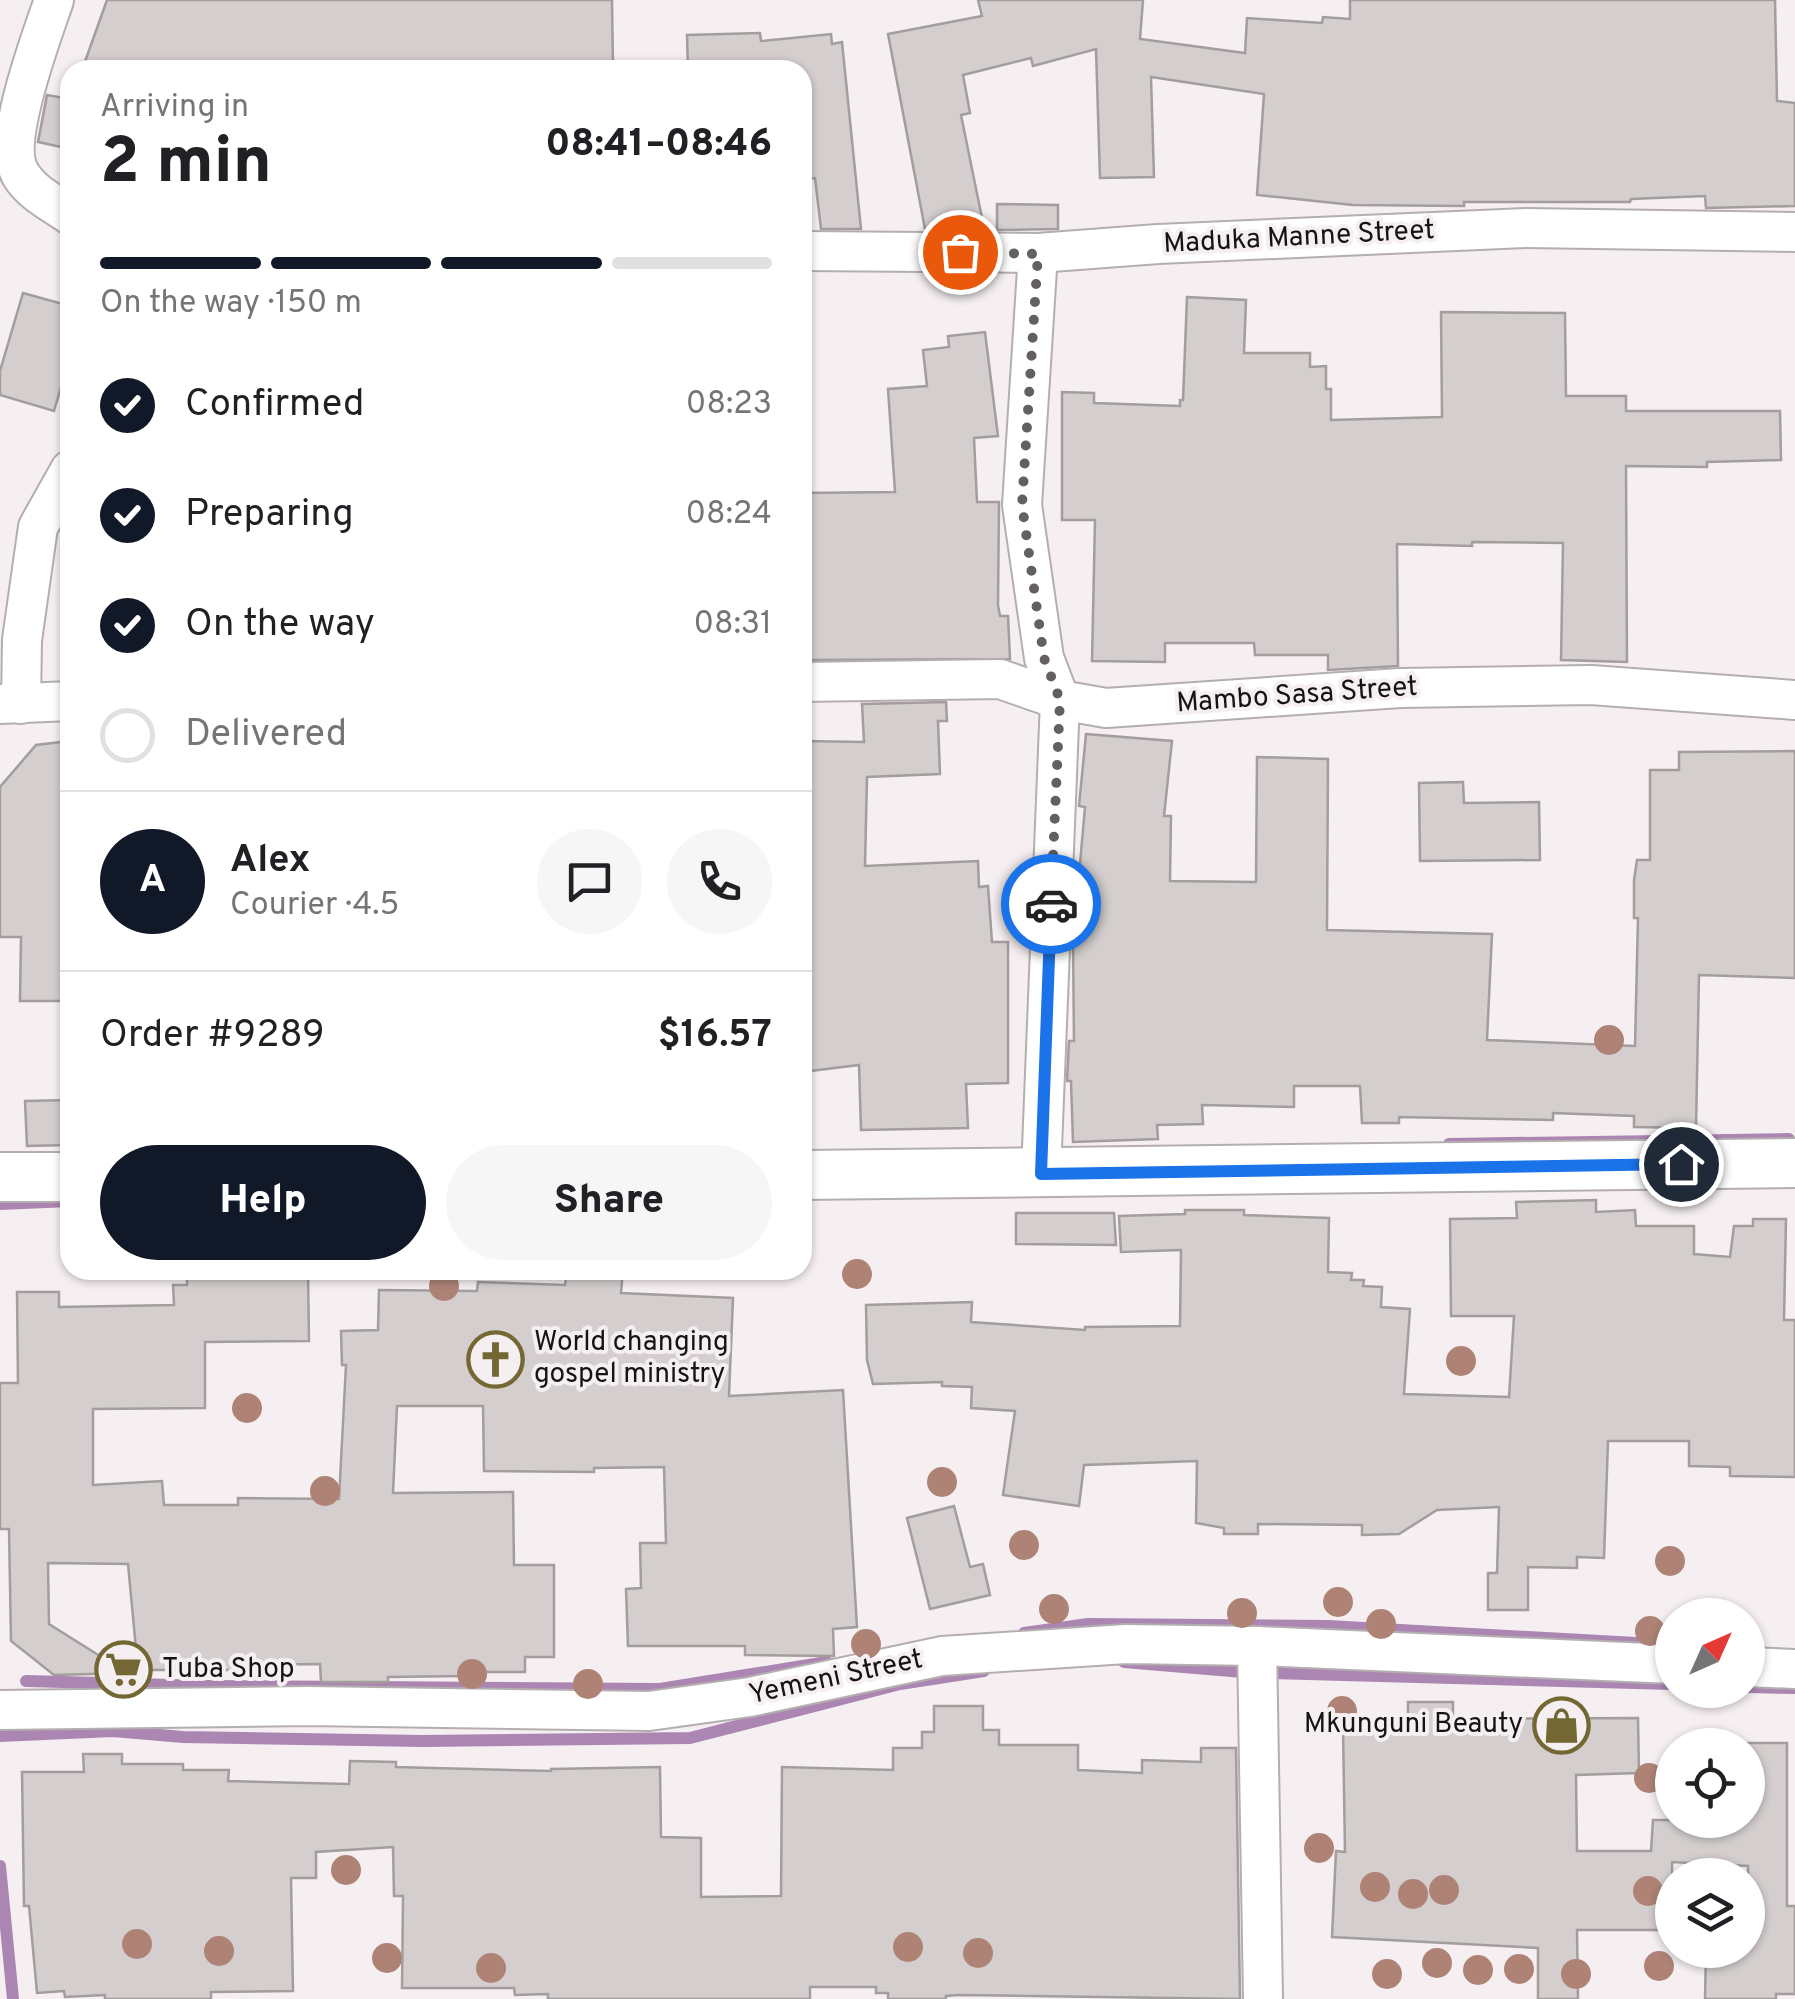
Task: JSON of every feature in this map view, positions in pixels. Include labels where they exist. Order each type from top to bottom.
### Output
[{"type":"street","points":[[54,0],[27,80],[13,150],[19,173],[34,190],[60,207]]},
{"type":"street","name":"Maduka Manne Street","points":[[812,250],[1038,254],[1158,244],[1270,242],[1507,228],[1795,232]]},
{"type":"street","points":[[1038,254],[1022,505],[1044,658],[1060,700],[1041,1174]]},
{"type":"street","points":[[60,488],[38,527],[22,640],[7,710],[60,702]]},
{"type":"street","name":"Mambo Sasa Street","points":[[812,682],[1000,680],[1060,700],[1106,708],[1400,688],[1591,685],[1795,700]]},
{"type":"street","points":[[812,1175],[1795,1163]]},
{"type":"street","points":[[0,1177],[60,1177]]},
{"type":"street","name":"Yemeni Street","points":[[0,1710],[308,1706],[649,1711],[750,1697],[942,1656],[1126,1644],[1655,1663]]},
{"type":"street","points":[[1257,1646],[1263,1999]]},
{"type":"street","points":[[1765,1668],[1795,1669]]},
{"type":"building","points":[[107,0],[612,0],[613,60],[86,60]]},
{"type":"building","points":[[978,0],[1143,0],[1140,39],[1245,53],[1247,18],[1322,23],[1323,17],[1350,19],[1350,0],[1775,0],[1777,101],[1795,103],[1795,206],[1706,208],[1705,196],[1630,202],[1464,202],[1464,206],[1353,205],[1257,195],[1264,94],[1151,77],[1154,177],[1100,178],[1096,49],[1033,66],[1031,58],[963,75],[970,113],[961,115],[982,218],[925,229],[888,34],[982,16]]},
{"type":"building","points":[[760,33],[761,41],[831,34],[832,44],[842,42],[861,229],[821,229],[812,178],[812,60],[688,60],[687,35]]},
{"type":"building","points":[[47,95],[60,97],[60,147],[38,142]]},
{"type":"building","points":[[997,204],[1058,205],[1058,229],[997,230]]},
{"type":"building","points":[[23,293],[60,303],[60,390],[54,411],[0,395],[0,371]]},
{"type":"building","points":[[1187,297],[1246,300],[1244,353],[1310,353],[1310,367],[1326,366],[1331,420],[1442,417],[1441,312],[1565,313],[1566,396],[1626,396],[1626,411],[1780,411],[1781,460],[1707,462],[1707,467],[1626,466],[1627,662],[1561,660],[1563,543],[1472,542],[1472,546],[1397,544],[1398,666],[1328,670],[1328,655],[1255,655],[1254,643],[1165,643],[1165,662],[1092,661],[1095,520],[1062,520],[1062,392],[1094,393],[1094,403],[1180,406]]},
{"type":"building","points":[[985,332],[998,436],[974,438],[977,502],[999,502],[998,605],[1000,616],[1008,616],[1010,659],[812,660],[812,493],[895,492],[888,389],[927,386],[923,350],[949,347],[948,336]]},
{"type":"building","points":[[946,702],[947,721],[938,721],[940,774],[867,777],[865,866],[978,861],[979,887],[988,886],[992,942],[1008,942],[1008,1083],[966,1084],[968,1128],[861,1130],[859,1065],[812,1071],[812,741],[864,742],[862,704]]},
{"type":"building","points":[[1086,734],[1172,741],[1164,816],[1171,816],[1170,881],[1256,882],[1257,757],[1328,759],[1327,930],[1492,934],[1487,1040],[1635,1046],[1638,918],[1634,918],[1634,880],[1637,860],[1650,860],[1650,770],[1679,770],[1679,752],[1795,751],[1795,978],[1699,975],[1696,1128],[1634,1127],[1634,1116],[1553,1113],[1553,1120],[1399,1117],[1399,1123],[1362,1123],[1360,1086],[1294,1086],[1294,1107],[1202,1105],[1203,1124],[1157,1125],[1158,1139],[1073,1142],[1071,1081],[1067,1081],[1069,1041],[1074,1041],[1073,943],[1085,807],[1079,806]]},
{"type":"building","points":[[60,742],[60,1001],[20,1001],[21,937],[0,937],[0,787],[36,745]]},
{"type":"building","points":[[1463,782],[1464,803],[1539,802],[1540,860],[1420,861],[1419,783]]},
{"type":"building","points":[[60,1100],[60,1145],[27,1146],[25,1101]]},
{"type":"building","points":[[1596,1200],[1596,1212],[1635,1210],[1636,1226],[1694,1226],[1694,1254],[1730,1257],[1734,1226],[1753,1226],[1753,1219],[1786,1219],[1784,1320],[1795,1320],[1795,1477],[1730,1476],[1730,1467],[1689,1466],[1689,1441],[1608,1441],[1604,1558],[1577,1557],[1577,1568],[1528,1567],[1528,1610],[1488,1610],[1488,1573],[1497,1573],[1499,1507],[1437,1510],[1399,1534],[1362,1535],[1362,1525],[1258,1524],[1258,1534],[1224,1534],[1224,1528],[1196,1523],[1197,1461],[1084,1465],[1079,1506],[1003,1495],[1015,1411],[971,1408],[972,1387],[942,1386],[942,1382],[873,1384],[867,1360],[866,1305],[972,1302],[971,1322],[1085,1330],[1180,1326],[1181,1250],[1121,1252],[1119,1216],[1244,1210],[1244,1215],[1329,1218],[1328,1272],[1352,1273],[1351,1280],[1364,1280],[1363,1286],[1382,1287],[1381,1307],[1410,1309],[1404,1394],[1509,1397],[1514,1316],[1451,1316],[1450,1219],[1517,1218],[1516,1202]]},
{"type":"building","points":[[1016,1213],[1114,1213],[1116,1245],[1016,1244]]},
{"type":"building","points":[[187,1280],[308,1280],[309,1341],[205,1342],[205,1408],[93,1409],[93,1485],[162,1481],[164,1505],[238,1505],[238,1498],[339,1499],[346,1365],[342,1365],[341,1331],[378,1330],[379,1290],[477,1291],[478,1282],[565,1285],[566,1280],[622,1280],[621,1293],[733,1298],[729,1396],[843,1390],[857,1627],[833,1629],[834,1656],[745,1655],[745,1646],[628,1646],[626,1589],[641,1588],[640,1543],[666,1543],[664,1467],[594,1468],[594,1472],[484,1471],[483,1406],[397,1406],[393,1493],[513,1492],[514,1565],[554,1565],[554,1657],[525,1657],[525,1672],[388,1677],[388,1682],[321,1682],[320,1664],[237,1665],[237,1670],[138,1670],[128,1564],[48,1563],[49,1624],[127,1673],[54,1675],[11,1641],[9,1529],[0,1529],[0,1383],[18,1383],[17,1292],[59,1292],[59,1307],[174,1305],[173,1285],[187,1285]]},
{"type":"building","points":[[954,1506],[970,1567],[983,1564],[990,1595],[930,1609],[907,1518]]},
{"type":"building","points":[[1408,1702],[1453,1702],[1453,1719],[1638,1718],[1639,1773],[1576,1775],[1577,1851],[1651,1851],[1653,1820],[1655,1838],[1765,1838],[1765,1743],[1787,1743],[1787,1906],[1795,1906],[1795,1994],[1776,1994],[1776,1999],[1705,1999],[1706,1968],[1765,1968],[1765,1858],[1655,1858],[1655,1930],[1577,1930],[1578,1999],[1538,1999],[1538,1948],[1332,1937],[1336,1851],[1345,1852],[1343,1728],[1408,1727]]},
{"type":"building","points":[[934,1706],[983,1706],[983,1730],[999,1730],[999,1745],[1078,1745],[1078,1770],[1142,1773],[1142,1760],[1201,1762],[1201,1748],[1236,1748],[1240,1999],[958,1995],[946,1999],[888,1999],[888,1993],[876,1993],[876,1987],[810,1987],[810,1999],[548,1999],[548,1994],[515,1995],[514,1988],[402,1988],[403,1896],[394,1896],[393,1847],[316,1852],[316,1878],[291,1878],[293,1991],[211,1992],[211,1999],[105,1999],[105,1995],[65,1997],[64,1991],[37,1993],[29,1906],[24,1906],[22,1772],[84,1772],[83,1754],[122,1754],[122,1764],[183,1764],[183,1770],[229,1770],[228,1781],[349,1784],[350,1761],[396,1762],[396,1767],[551,1771],[660,1767],[661,1837],[701,1838],[701,1897],[781,1896],[782,1767],[893,1770],[893,1748],[922,1748],[922,1732],[934,1732]]},
{"type":"waterway","points":[[1449,1144],[1789,1139]]},
{"type":"waterway","points":[[0,1204],[60,1201]]},
{"type":"waterway","points":[[1024,1633],[1088,1624],[1328,1626],[1655,1644]]},
{"type":"waterway","points":[[26,1681],[660,1689],[827,1662]]},
{"type":"waterway","points":[[1124,1662],[1243,1672]]},
{"type":"waterway","points":[[0,1736],[113,1731],[183,1737],[423,1741],[690,1738],[900,1684],[984,1671]]},
{"type":"waterway","points":[[1269,1673],[1655,1684]]},
{"type":"waterway","points":[[1765,1687],[1795,1688]]},
{"type":"waterway","points":[[0,1866],[13,1999]]},
{"type":"way so far","points":[[960,252],[1038,254],[1022,505],[1044,658],[1060,700],[1051,904]]},
{"type":"place","name":"World changing gospel ministry","points":[[495,1359]]},
{"type":"place","name":"Tuba Shop","points":[[123,1670]]},
{"type":"place","name":"Mkunguni Beauty","points":[[1562,1725]]},
{"type":"route","points":[[1051,904],[1041,1174],[1224,1168],[1681,1164]]}]
